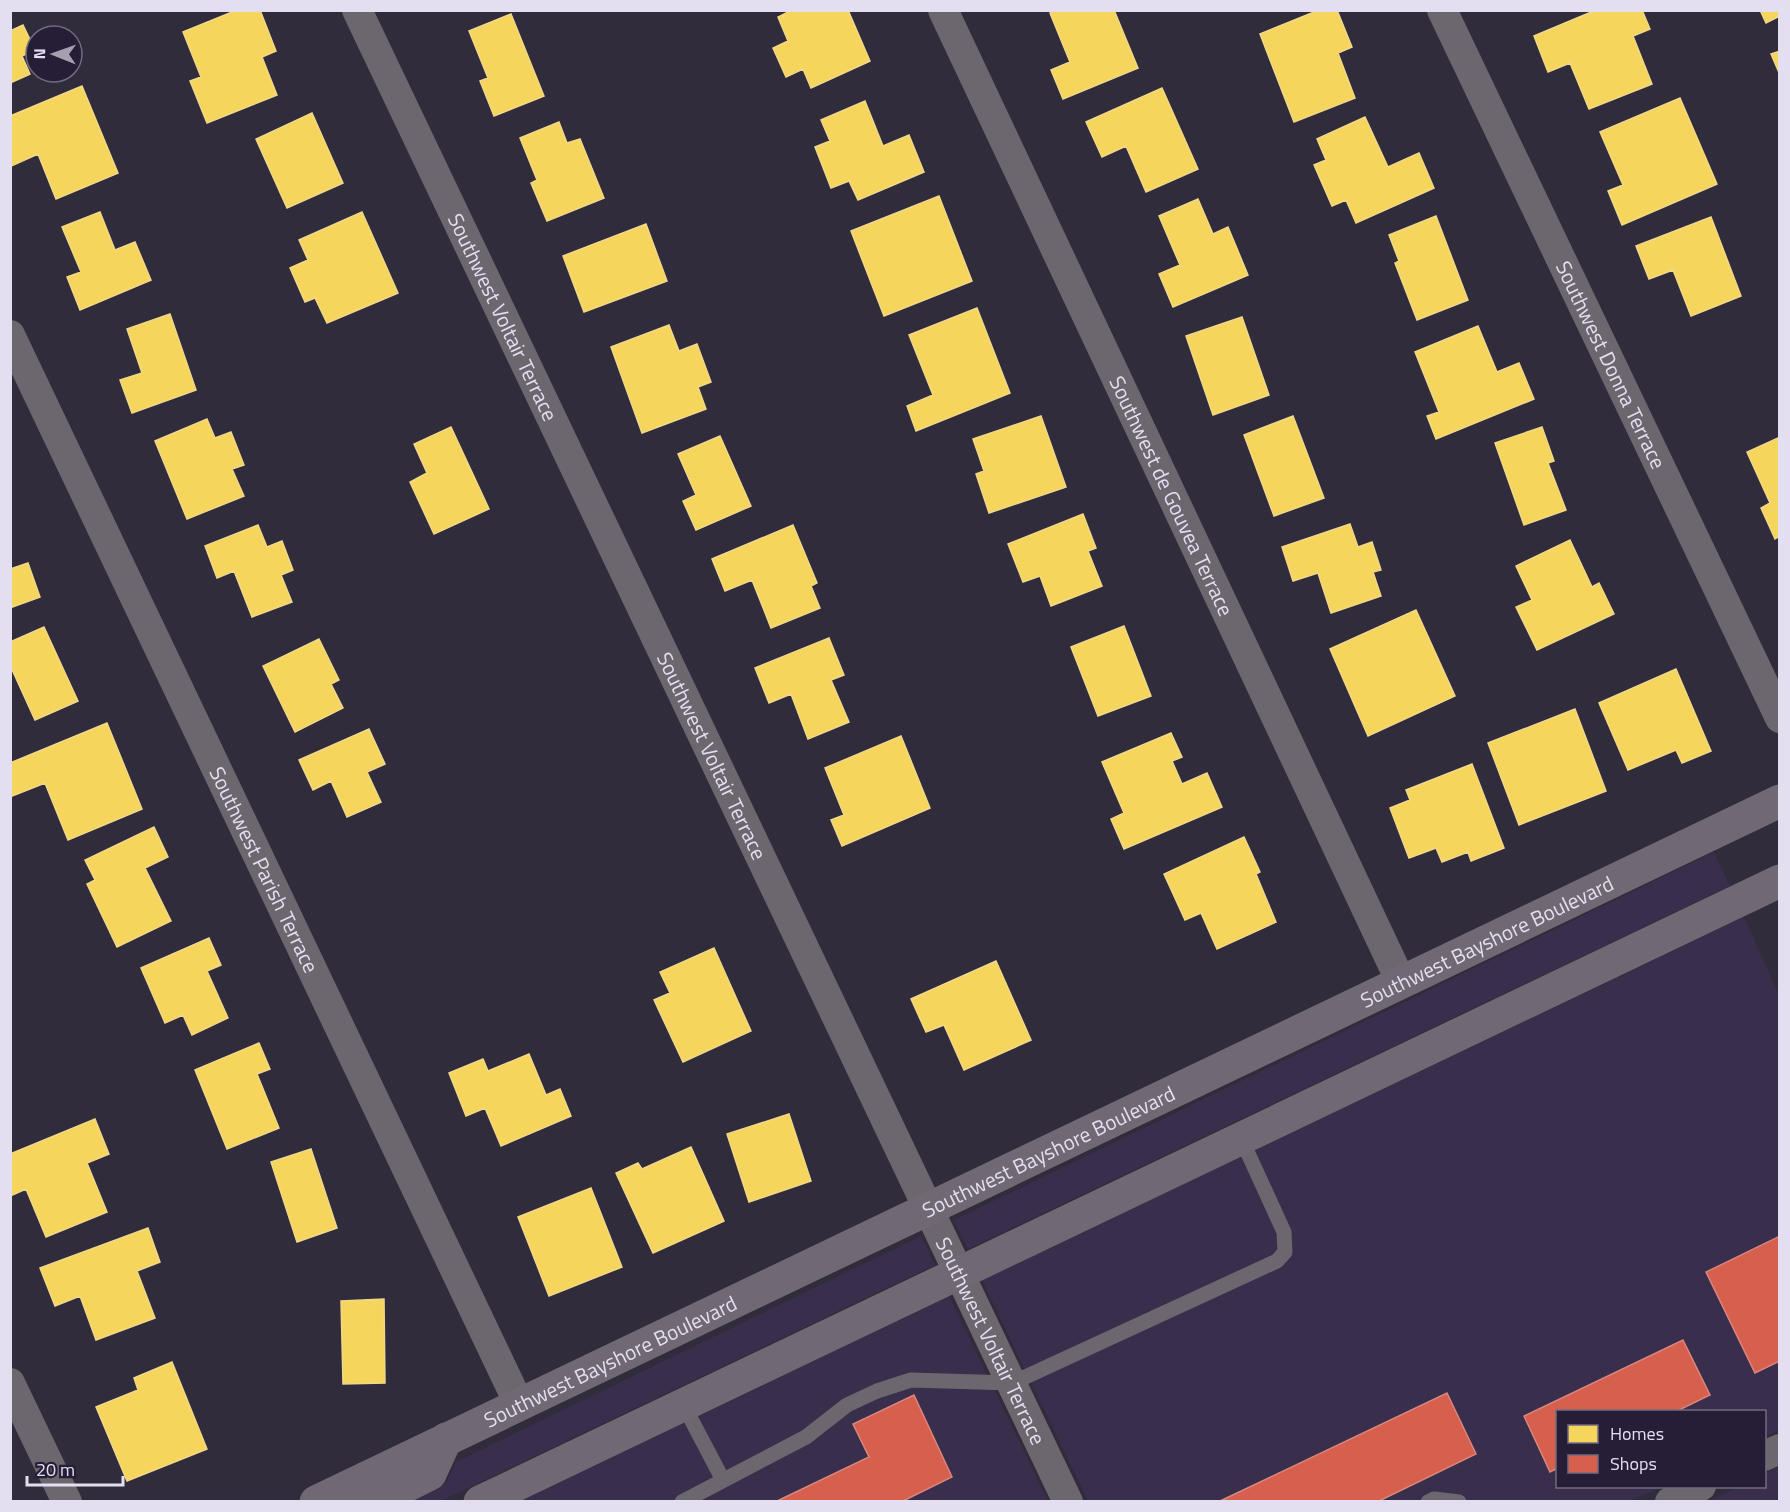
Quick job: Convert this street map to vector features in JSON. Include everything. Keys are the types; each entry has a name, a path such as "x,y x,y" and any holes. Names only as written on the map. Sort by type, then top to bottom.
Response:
{"main road":[{"name":"Southwest Bayshore Boulevard","path":"316,1502 1779,801"},
{"path":"480,1502 1779,881"},
{"path":"374,1502 430,1474 447,1439"}],"street":[{"name":"Southwest Voltair Terrace","path":"357,10 1068,1502"},
{"name":"Southwest de Gouvea Terrace","path":"943,10 1401,982"},
{"name":"Southwest Donna Terrace","path":"1442,10 1779,718"},
{"name":"Southwest Parish Terrace","path":"10,335 519,1404"},
{"path":"10,1383 67,1502"},
{"path":"1672,1501 1697,1488"}],"lane":[{"path":"682,1502 806,1437 847,1405 911,1380 1012,1383 1277,1261 1286,1252 1284,1232 1241,1138"},
{"path":"683,1404 723,1480"},
{"path":"1428,1502 1434,1499 1459,1502"}],"shaded area":[{"path":"1714,852 1730,886 968,1249 954,1220"},
{"path":"1744,917 1779,995 1779,1430 1766,1436 1766,1410 1556,1410 1556,1488 1659,1488 1630,1501 1088,1501 982,1280"},
{"path":"921,1236 935,1265 441,1501 412,1501 439,1489 447,1481 456,1462"},
{"path":"949,1296 1048,1501 519,1502"},
{"path":"1779,1467 1779,1501 1708,1501 1737,1488 1766,1488 1766,1474"}],"building: Homes":[{"path":"237,10 260,10 276,51 262,57 277,95 207,123 190,81 201,77 183,32"},
{"path":"792,10 848,10 870,61 811,88 803,69 786,77 773,48 788,41 778,17"},
{"path":"1055,10 1114,10 1138,68 1063,99 1051,70 1070,62 1050,13"},
{"path":"1319,10 1337,10 1352,47 1338,53 1355,98 1294,122 1260,34"},
{"path":"1596,10 1642,10 1650,29 1633,36 1652,84 1589,109 1570,63 1548,72 1534,36"},
{"path":"1760,10 1780,10 1780,16 1766,23"},
{"path":"511,14 544,96 494,116 480,81 488,78 469,31"},
{"path":"23,25 24,27 24,55 22,56 24,77 10,83 10,31"},
{"path":"1780,51 1780,75 1771,54"},
{"path":"82,86 118,173 56,199 38,154 11,166 10,116"},
{"path":"1162,88 1198,169 1146,192 1126,146 1102,157 1086,122"},
{"path":"1680,98 1717,184 1622,225 1608,191 1623,185 1600,132"},
{"path":"865,101 883,146 909,135 924,172 858,200 849,181 831,188 815,147 830,141 821,120"},
{"path":"312,113 343,183 287,208 256,139"},
{"path":"1365,117 1388,167 1419,153 1434,188 1356,223 1346,200 1332,206 1314,165 1326,160 1317,139"},
{"path":"559,122 567,143 580,139 604,198 547,221 531,183 537,180 520,138"},
{"path":"939,196 972,281 884,316 851,231"},
{"path":"1198,199 1213,234 1228,227 1248,275 1173,307 1159,274 1180,265 1159,216"},
{"path":"100,212 115,250 135,242 151,280 80,310 67,277 81,272 62,227"},
{"path":"362,212 398,293 327,323 315,298 305,302 290,268 308,260 299,240"},
{"path":"1436,216 1468,300 1417,320 1395,263 1399,261 1389,235"},
{"path":"1711,217 1741,296 1691,316 1673,270 1649,279 1636,246"},
{"path":"646,224 667,281 584,312 563,256"},
{"path":"977,308 1010,393 916,431 907,406 933,395 909,335"},
{"path":"170,314 196,390 132,413 120,380 142,373 127,329"},
{"path":"1242,317 1269,395 1213,415 1186,336"},
{"path":"669,325 679,351 697,344 711,382 698,387 706,409 642,433 611,347"},
{"path":"1478,326 1497,372 1519,363 1534,399 1436,439 1427,416 1439,412 1415,352"},
{"path":"1041,416 1066,487 989,513 976,474 984,471 973,439"},
{"path":"1293,416 1324,498 1274,516 1244,435"},
{"path":"207,419 215,438 231,432 244,465 232,469 244,496 187,519 155,441"},
{"path":"451,427 489,509 434,534 410,482 427,473 414,444"},
{"path":"1542,427 1554,461 1548,463 1566,510 1524,525 1495,443"},
{"path":"720,436 751,506 696,530 683,501 696,495 678,454"},
{"path":"1780,437 1780,536 1775,539 1761,508 1770,503 1747,452"},
{"path":"1083,514 1096,548 1088,551 1102,586 1051,606 1040,576 1023,582 1008,544"},
{"path":"1350,524 1358,547 1372,542 1381,570 1373,572 1381,596 1331,613 1318,573 1293,581 1282,547"},
{"path":"258,525 267,547 282,541 293,570 281,575 292,602 252,617 234,571 217,578 205,546"},
{"path":"793,525 817,583 811,586 820,608 771,628 752,580 725,591 712,559"},
{"path":"1570,540 1592,587 1599,583 1614,614 1537,650 1516,607 1532,600 1516,566"},
{"path":"28,563 40,597 10,608 10,569"},
{"path":"1416,610 1455,696 1368,736 1330,649"},
{"path":"1124,626 1151,696 1098,716 1071,647"},
{"path":"44,627 78,701 35,720 10,665 10,642"},
{"path":"829,638 844,675 831,680 849,722 808,739 791,694 769,703 755,668"},
{"path":"319,639 339,680 331,684 343,708 295,732 263,666"},
{"path":"1676,669 1711,751 1682,763 1676,750 1628,770 1599,703"},
{"path":"1575,709 1606,791 1519,825 1488,743"},
{"path":"107,723 142,809 68,840 45,783 10,797 10,763"},
{"path":"369,729 385,764 367,772 381,802 347,817 331,781 313,790 299,760"},
{"path":"1171,733 1182,757 1172,761 1182,784 1207,773 1222,807 1124,849 1111,819 1124,813 1102,762"},
{"path":"901,736 930,808 842,846 831,820 844,815 825,768"},
{"path":"1472,764 1504,848 1471,861 1468,852 1442,862 1436,848 1409,858 1390,808 1410,800 1406,790"},
{"path":"154,827 168,857 145,868 171,921 117,947 87,884 95,880 85,860"},
{"path":"1244,837 1260,872 1256,874 1276,922 1217,949 1201,913 1185,920 1164,874"},
{"path":"209,938 221,965 207,971 228,1018 192,1035 183,1015 165,1023 141,968"},
{"path":"714,948 751,1031 683,1062 654,1000 670,993 660,972"},
{"path":"996,961 1031,1040 964,1070 944,1025 926,1032 911,999"},
{"path":"259,1043 270,1069 257,1074 279,1128 227,1149 195,1070"},
{"path":"529,1054 546,1095 560,1089 571,1116 501,1146 485,1108 466,1116 449,1073 483,1059 488,1071"},
{"path":"789,1114 811,1181 749,1202 727,1134"},
{"path":"95,1119 109,1154 87,1163 107,1212 46,1237 26,1189 10,1196 10,1154"},
{"path":"691,1147 724,1221 653,1253 616,1173 638,1163 642,1169"},
{"path":"311,1149 337,1228 297,1242 271,1162"},
{"path":"591,1188 622,1267 549,1296 518,1217"},
{"path":"148,1228 160,1262 137,1271 155,1318 96,1340 80,1296 55,1306 40,1268"},
{"path":"384,1299 385,1383 343,1384 341,1301"},
{"path":"172,1362 207,1449 127,1481 96,1407 138,1390 134,1378"}],"building: Shops":[{"path":"1780,1236 1780,1361 1755,1373 1706,1272"},
{"path":"1683,1340 1710,1395 1679,1410 1556,1410 1556,1469 1550,1472 1524,1416"},
{"path":"1447,1393 1476,1454 1377,1502 1218,1502"},
{"path":"914,1395 952,1477 901,1502 775,1502 869,1457 853,1424"}]}
